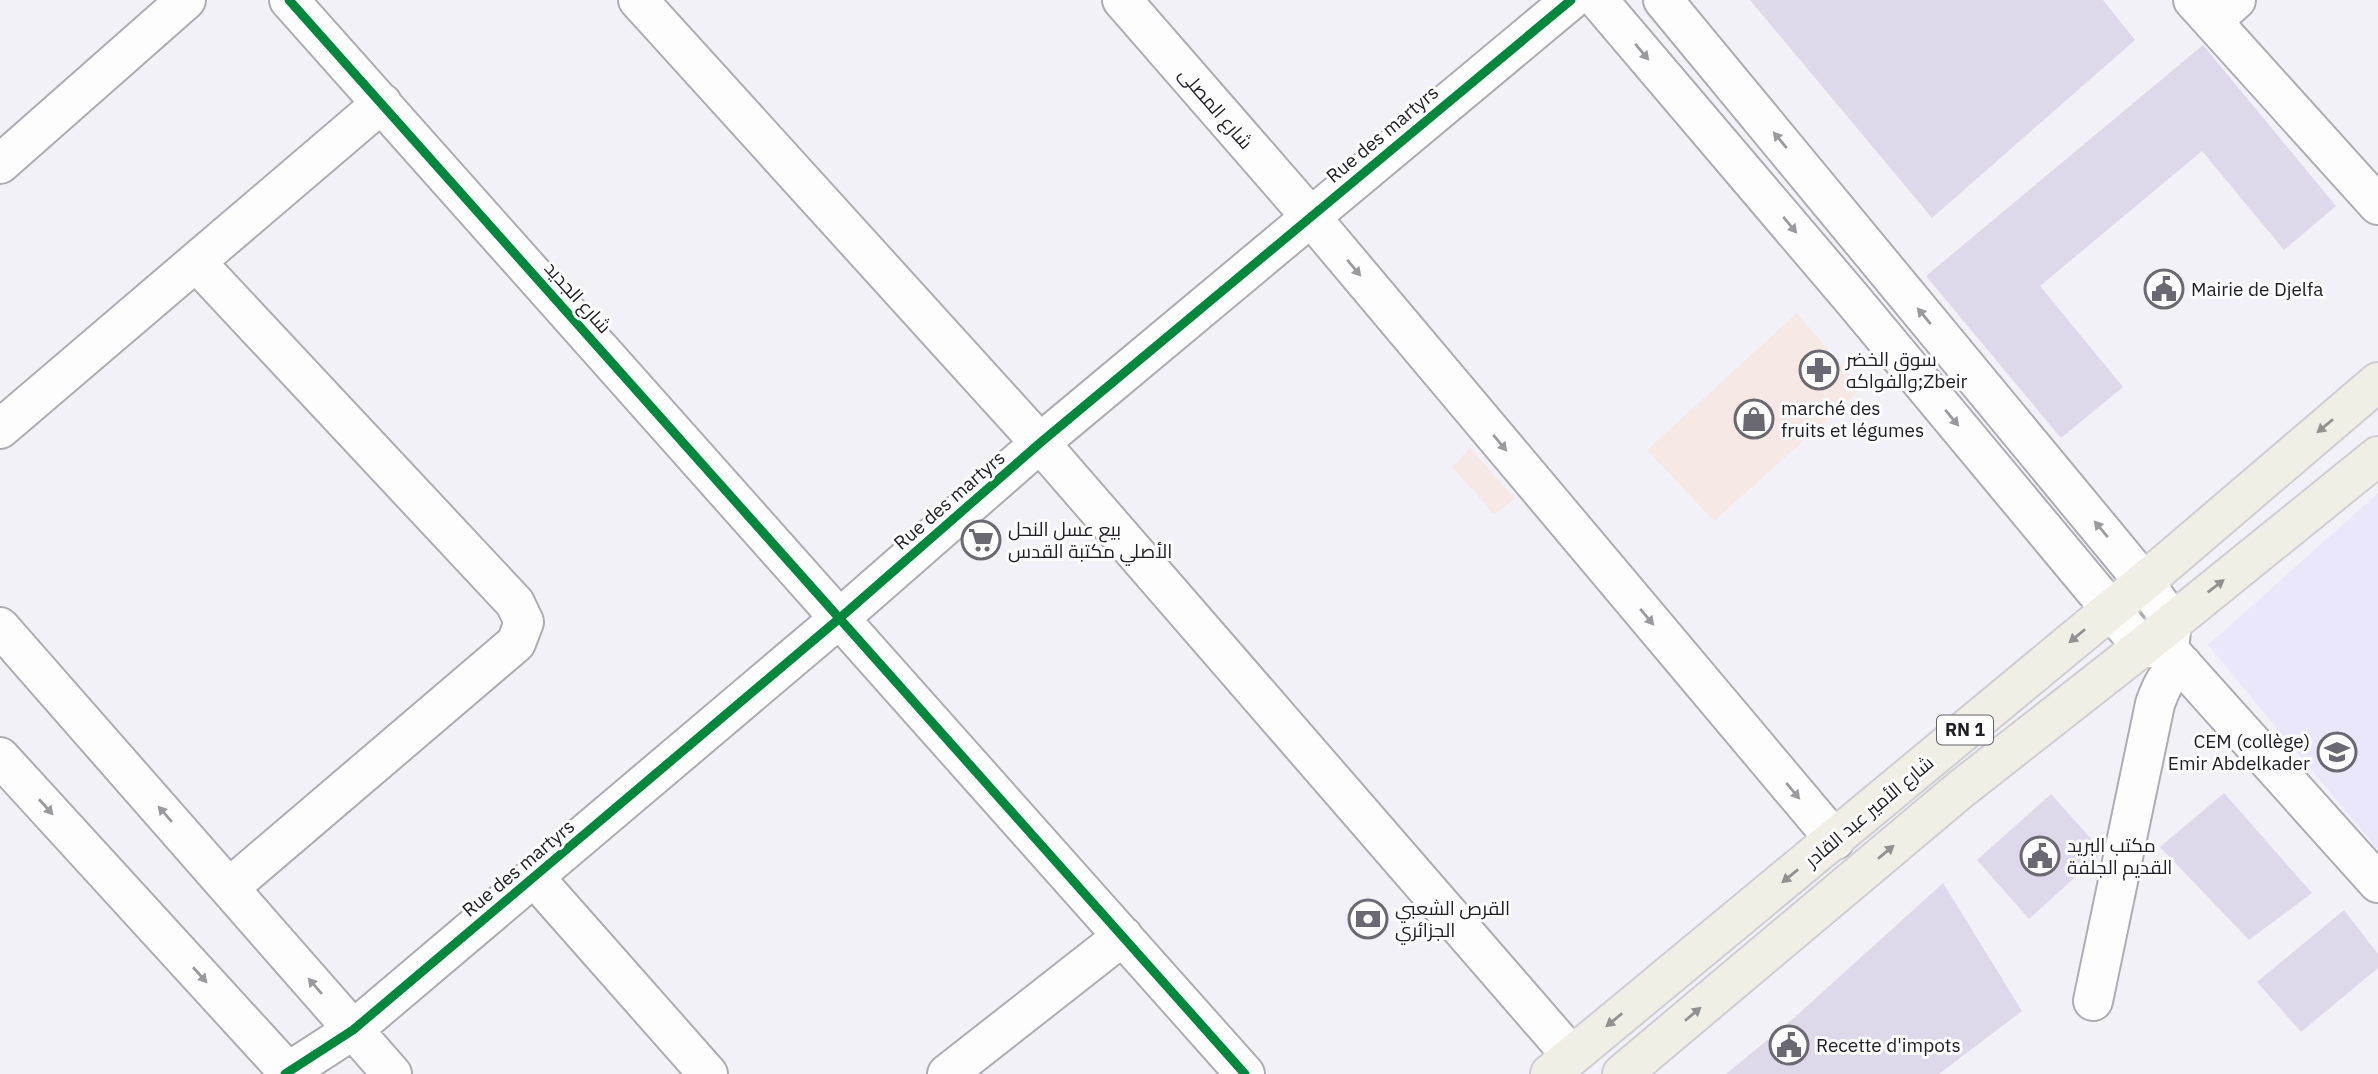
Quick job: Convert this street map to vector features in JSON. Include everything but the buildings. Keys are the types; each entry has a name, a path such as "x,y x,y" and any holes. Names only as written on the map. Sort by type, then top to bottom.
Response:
{"main road":[{"name":"شارع الأمير عبد القادر","path":"1560,1065 2144,582 2378,382"},
{"name":"RN 1","path":"1622,1074 1961,789 2166,645 2378,456"}],"street":[{"path":"0,164 186,0"},
{"name":"شارع الجديد","path":"289,0 1245,1074"},
{"path":"638,0 1040,443 1560,1065"},
{"name":"شارع المصلى","path":"1122,0 1310,216 1835,840"},
{"name":"Rue des martyrs","path":"288,1073 353,1030 841,617 1040,443 1572,0"},
{"path":"1598,0 2110,608 2166,645 2378,883"},
{"path":"1663,0 2144,582 2173,670 2155,704 2093,1002"},
{"path":"2214,7 2378,205"},
{"path":"0,429 382,103"},
{"path":"196,262 515,603 524,622 516,643 230,887"},
{"path":"1854,301 1888,272"},
{"path":"0,627 392,1074"},
{"path":"0,757 288,1073"},
{"path":"534,877 708,1074"},
{"path":"947,1074 1123,936"}],"shaded area":[{"name":"marché des fruits et légumes","path":"1797,313 1861,389 1714,521 1647,450"},
{"path":"1470,448 1515,499 1494,514 1452,467"},
{"name":"CEM (collège) Emir Abdelkader","path":"2378,493 2378,850 2208,645"}],"cycle path":[{"path":"289,0 1245,1074"},
{"path":"285,1074 353,1030 841,617 1040,443 1571,0"}],"place":[{"name":"Mairie de Djelfa","path":"2164,289"},
{"name":"سوق الخضر والفواكه;Zbeir","path":"1819,370"},
{"name":"marché des fruits et légumes","path":"1754,419"},
{"name":"بيع عسل النحل الأصلي مكتبة القدس","path":"981,540"},
{"name":"CEM (collège) Emir Abdelkader","path":"2337,752"},
{"name":"مكتب البريد القديم الجلفة","path":"2040,856"},
{"name":"القرص الشعبي الجزائري","path":"1368,919"},
{"name":"Recette d'impots","path":"1789,1045"}]}
